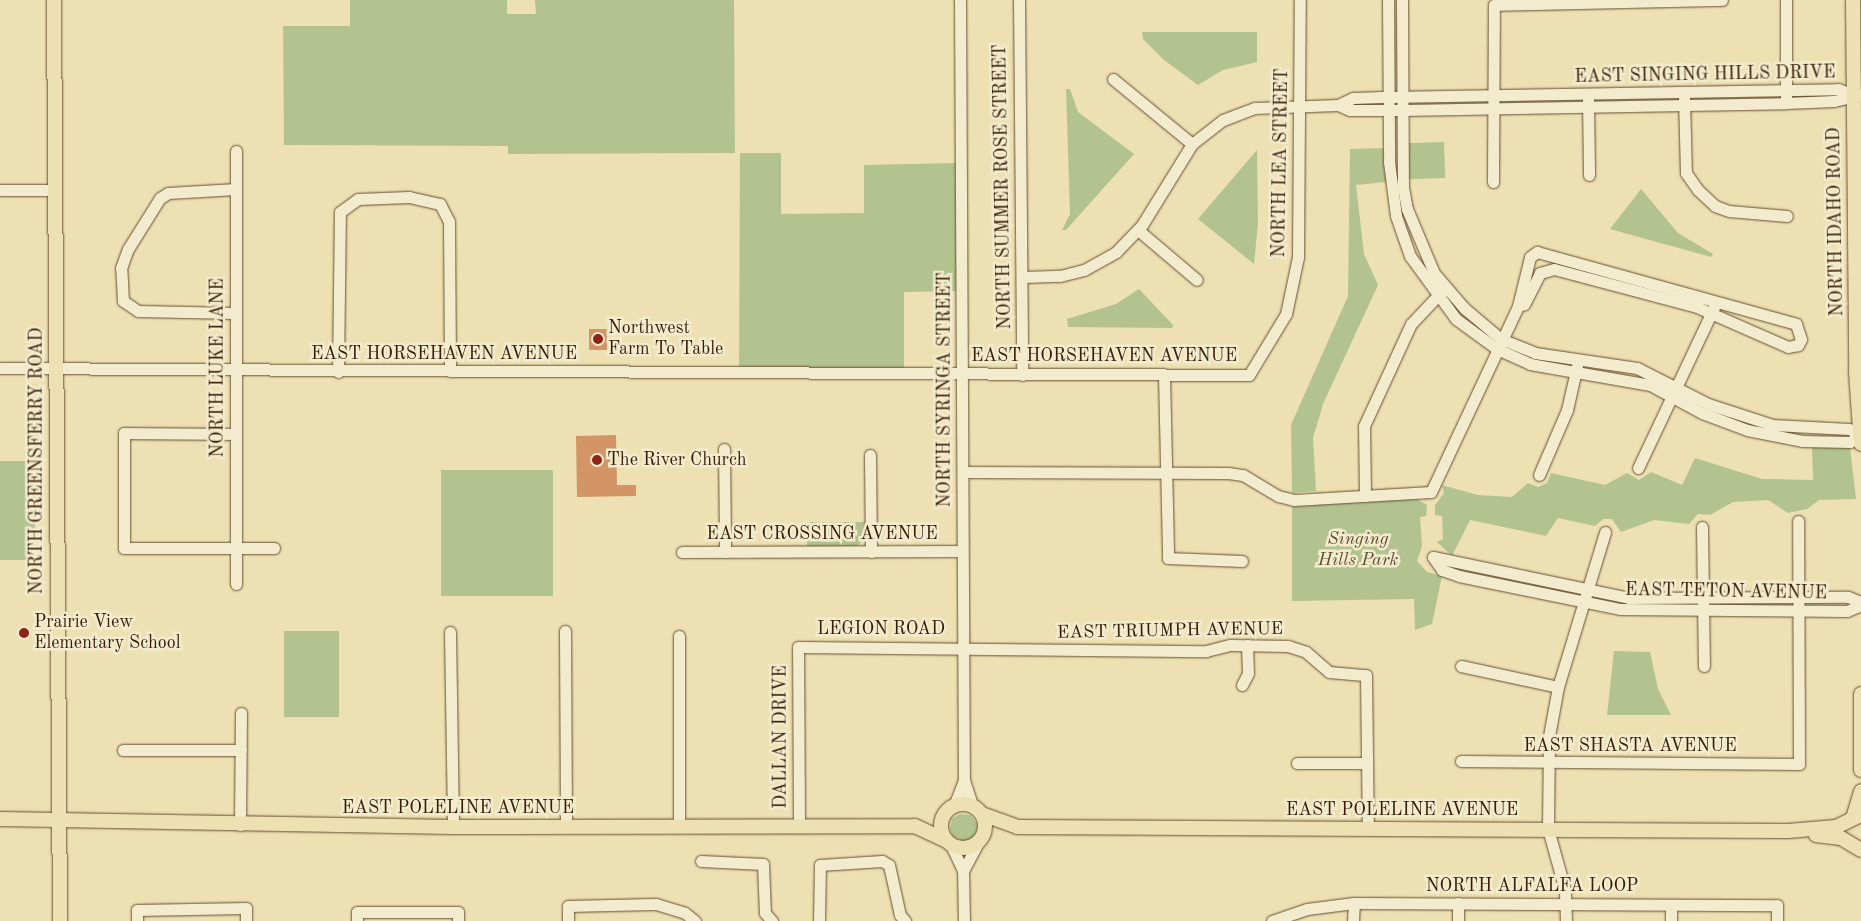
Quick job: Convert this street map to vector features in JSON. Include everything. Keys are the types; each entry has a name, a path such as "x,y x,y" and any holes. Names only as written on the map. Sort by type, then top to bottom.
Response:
{"main road":[{"name":"NORTH GREENSFERRY ROAD","path":"54,0 60,921"},
{"name":"NORTH IDAHO ROAD","path":"1854,0 1858,95 1861,444"},
{"path":"1861,694 1861,770"},
{"path":"1858,849 1854,818 1861,791"},
{"name":"EAST POLELINE AVENUE","path":"915,826 950,808"},
{"path":"950,808 978,810 985,830 979,841 963,848 948,842 941,826 950,808"},
{"name":"EAST POLELINE AVENUE","path":"978,810 1017,827"},
{"name":"EAST POLELINE AVENUE","path":"979,841 1017,827 1788,831 1836,827 1854,818"},
{"name":"EAST POLELINE AVENUE","path":"0,819 240,825 454,827 915,826 948,842"},
{"name":"EAST POLELINE AVENUE","path":"1788,831 1841,838 1858,849"}],"street":[{"name":"NORTH SYRINGA STREET","path":"960,0 964,780 978,810"},
{"name":"NORTH SUMMER ROSE STREET","path":"1019,0 1023,277 1022,375"},
{"name":"NORTH LEA STREET","path":"1248,375 1274,338 1295,278 1301,223 1300,0"},
{"path":"1388,0 1389,162 1396,216 1410,256 1436,297 1471,331 1499,344 1530,364 1576,374 1619,377 1674,390"},
{"path":"1402,0 1403,110 1407,209 1421,248 1445,289 1499,344 1577,362 1615,363 1674,390 1721,422 1775,438 1850,442 1861,434"},
{"path":"1493,182 1494,5 1722,0"},
{"path":"1786,0 1786,103"},
{"path":"1113,79 1192,144"},
{"name":"EAST SINGING HILLS DRIVE","path":"1338,105 1353,98 1389,96 1838,89 1858,95"},
{"path":"1684,91 1686,173 1698,190 1714,206 1729,211 1787,216"},
{"path":"1588,94 1588,175"},
{"name":"EAST SINGING HILLS DRIVE","path":"1023,277 1060,276 1084,270 1116,252 1138,230 1192,144 1239,112 1300,105 1338,105 1350,110 1403,110 1834,102 1858,95"},
{"name":"NORTH LUKE LANE","path":"236,151 236,584"},
{"path":"236,189 168,192 160,198 128,249 121,268 123,301 138,311 236,313"},
{"path":"0,190 55,190"},
{"path":"338,372 340,212 358,199 409,197 440,204 449,222 450,371"},
{"path":"1138,230 1197,280"},
{"path":"963,472 1243,475 1285,499 1431,492 1518,306 1532,254 1542,252 1555,260 1714,308 1788,347 1798,344 1801,339 1796,324 1714,308 1554,269 1544,270 1524,304 1518,306"},
{"path":"1365,496 1364,426 1411,324 1445,289"},
{"path":"1638,468 1714,308"},
{"path":"1539,475 1567,410 1577,362"},
{"name":"EAST HORSEHAVEN AVENUE","path":"0,368 235,372 450,371 1248,375"},
{"path":"1164,375 1168,558 1242,561"},
{"path":"236,434 124,433 124,548 274,548"},
{"path":"724,449 725,552"},
{"path":"870,455 871,552"},
{"path":"1798,521 1798,610"},
{"path":"1702,527 1704,666"},
{"path":"1566,921 1566,904 1548,829 1548,763 1558,687 1590,591 1605,532"},
{"name":"EAST CROSSING AVENUE","path":"682,552 962,551"},
{"name":"EAST TETON AVENUE","path":"1433,557 1629,598 1848,597 1861,603 1847,610 1646,611 1586,603 1459,576 1442,570 1433,557"},
{"name":"EAST SHASTA AVENUE","path":"1461,761 1799,764 1798,610"},
{"path":"565,631 566,827"},
{"path":"450,632 454,827"},
{"path":"679,636 679,827"},
{"path":"1242,685 1248,673 1247,645"},
{"name":"EAST TRIUMPH AVENUE","path":"963,647 1206,651 1247,645 1288,646 1306,652 1329,672 1366,675 1368,828"},
{"name":"LEGION ROAD","path":"798,647 963,647"},
{"name":"DALLAN DRIVE","path":"798,647 799,827"},
{"path":"1461,666 1558,687"},
{"path":"240,825 241,713"},
{"path":"124,750 241,750"},
{"path":"1297,763 1367,763"},
{"name":"NORTH SYRINGA STREET","path":"950,808 964,780"},
{"path":"963,871 979,841"},
{"path":"948,842 963,871 964,921"},
{"path":"701,861 760,862 765,868 765,913 772,921"},
{"path":"819,921 820,864 882,861 889,865 900,915 905,921"},
{"path":"1353,921 1354,902"},
{"name":"NORTH ALFALFA LOOP","path":"1272,921 1307,909 1354,902 1777,905 1777,921"},
{"path":"1458,903 1458,921"},
{"path":"568,921 568,906 656,904 695,921"},
{"path":"1671,905 1671,921"},
{"path":"137,921 137,910 246,908 246,921"},
{"path":"357,921 357,912 458,912 458,921"}],"green space":[{"path":"350,0 507,0 507,14 536,14 535,0 734,0 735,153 508,154 508,146 284,145 283,26 350,26"},
{"path":"1142,32 1257,32 1257,62 1223,70 1198,85 1164,60 1143,39"},
{"path":"1066,89 1070,89 1078,112 1134,154 1066,230 1062,230 1070,214"},
{"path":"1444,142 1445,178 1407,179 1406,143"},
{"path":"1386,148 1386,182 1356,185 1364,254 1378,285 1323,404 1313,438 1316,491 1292,493 1291,425 1348,296 1350,149"},
{"path":"1257,150 1258,223 1254,264 1198,219"},
{"path":"740,153 781,153 781,214 864,213 864,165 956,163 957,291 904,292 904,368 739,368"},
{"path":"1641,189 1678,233 1713,254 1711,257 1610,229"},
{"path":"1139,289 1173,325 1172,328 1068,327 1067,319 1116,304"},
{"path":"1812,445 1850,447 1856,499 1819,500 1807,509 1788,513 1768,500 1733,502 1710,515 1698,514 1689,524 1654,520 1621,532 1612,519 1603,519 1595,526 1558,518 1546,536 1470,520 1452,556 1437,542 1443,539 1442,516 1435,515 1435,505 1444,493 1442,485 1478,495 1512,497 1528,483 1538,487 1547,483 1551,473 1605,485 1627,473 1639,480 1651,472 1682,485 1695,458 1762,479 1813,480"},
{"path":"0,461 35,461 35,560 0,560"},
{"path":"441,470 553,470 553,596 441,596"},
{"name":"Singing Hills Park","path":"1415,498 1427,505 1426,516 1420,517 1422,546 1417,561 1427,572 1442,576 1432,624 1415,630 1414,599 1292,601 1292,506"},
{"path":"807,522 865,522 865,539 857,546 807,547"},
{"path":"284,631 339,631 339,717 284,717"},
{"path":"1614,651 1650,652 1658,689 1671,715 1607,715"},
{"path":"960,814 970,815 978,825 974,837 967,842 953,837 950,829 952,819"}],"building":[{"name":"Northwest Farm To Table","path":"589,329 607,329 607,350 589,350"},
{"name":"The River Church","path":"616,435 617,485 636,485 636,496 577,497 576,436"}],"place":[{"name":"Northwest Farm To Table","path":"598,339"},
{"name":"The River Church","path":"597,460"},
{"name":"Prairie View Elementary School","path":"24,633"}]}
